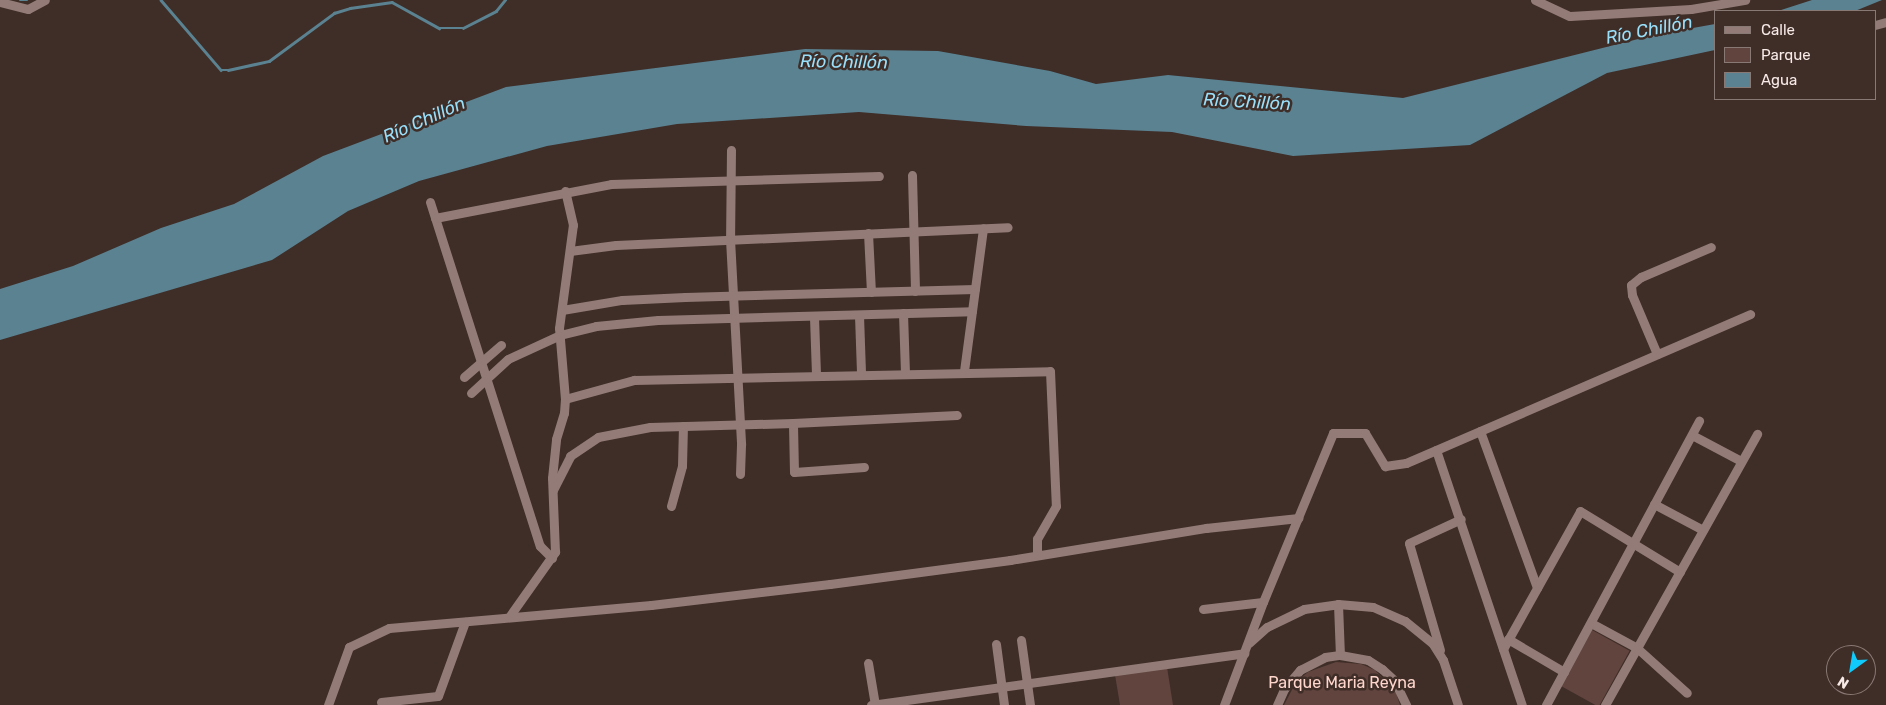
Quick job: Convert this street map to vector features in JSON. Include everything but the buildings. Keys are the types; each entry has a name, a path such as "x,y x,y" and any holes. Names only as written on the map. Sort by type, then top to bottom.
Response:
{"street":[{"path":"0,2 28,9 45,0"},
{"path":"1536,0 1570,16 1691,9 1745,0"},
{"path":"731,150 730,239 740,426 740,474"},
{"path":"912,174 915,291"},
{"path":"435,218 565,191 611,184 879,176"},
{"path":"509,617 552,558 555,550 553,491 556,439 564,413 565,399 560,336 573,226 565,191"},
{"path":"430,202 540,546 552,558"},
{"path":"570,251 616,245 1008,227"},
{"path":"964,371 983,228"},
{"path":"868,233 871,292"},
{"path":"1657,354 1632,295 1631,286 1641,277 1711,247"},
{"path":"562,310 622,300 733,295 975,289"},
{"path":"471,393 508,359 560,336 596,326 658,320 734,320 972,311"},
{"path":"903,314 906,372"},
{"path":"1224,705 1263,602 1333,433 1365,433 1386,466 1406,463 1750,314"},
{"path":"859,315 861,373"},
{"path":"814,317 816,375"},
{"path":"464,376 501,344"},
{"path":"565,399 600,387 634,380 906,372 1050,371 1056,506 1037,539 1037,555"},
{"path":"553,491 570,456 598,437 650,427 740,426 957,415"},
{"path":"1546,705 1699,421"},
{"path":"793,423 794,472 864,467"},
{"path":"671,506 682,466 683,426"},
{"path":"1480,431 1537,588"},
{"path":"1605,705 1740,461 1757,434"},
{"path":"1692,435 1740,461"},
{"path":"1436,450 1461,519 1522,705"},
{"path":"1654,504 1703,530"},
{"path":"1503,648 1580,510 1680,572"},
{"path":"328,705 349,647 389,628 651,605 1037,555 1206,528 1298,518"},
{"path":"1458,705 1408,544 1461,519"},
{"path":"1203,609 1263,602"},
{"path":"868,663 873,705 1246,649 1286,617 1320,605 1338,604 1373,607 1405,621 1433,644 1443,660"},
{"path":"1338,604 1340,655"},
{"path":"381,702 438,696 464,622"},
{"path":"1591,623 1637,648 1687,693"},
{"path":"1508,639 1564,672"},
{"path":"1021,640 1030,705"},
{"path":"996,644 1004,705"},
{"path":"1277,705 1284,689 1300,670 1325,658 1340,655 1368,660 1382,669 1394,680 1406,705"}],"green space":[{"path":"1592,630 1630,651 1600,705 1595,705 1561,686"},
{"name":"Parque Maria Reyna","path":"1336,662 1361,664 1375,670 1396,693 1400,705 1284,705 1296,682 1308,672"},
{"path":"1167,667 1173,705 1120,705 1115,675"}],"water":[{"path":"1812,0 1882,0 1857,10 1781,10"},
{"name":"Río Chillón","path":"1714,24 1714,50 1607,73 1470,145 1293,156 1172,132 1026,126 859,112 677,124 547,146 419,181 348,211 272,260 0,340 0,289 73,266 161,228 234,204 323,156 506,87 805,49 938,51 1050,71 1096,84 1168,75 1403,98 1654,35"}],"waterway":[{"path":"20,0 27,0"},
{"path":"161,0 221,70 269,61 334,13 350,8 392,2 439,28 463,28 496,11 505,0"}]}
